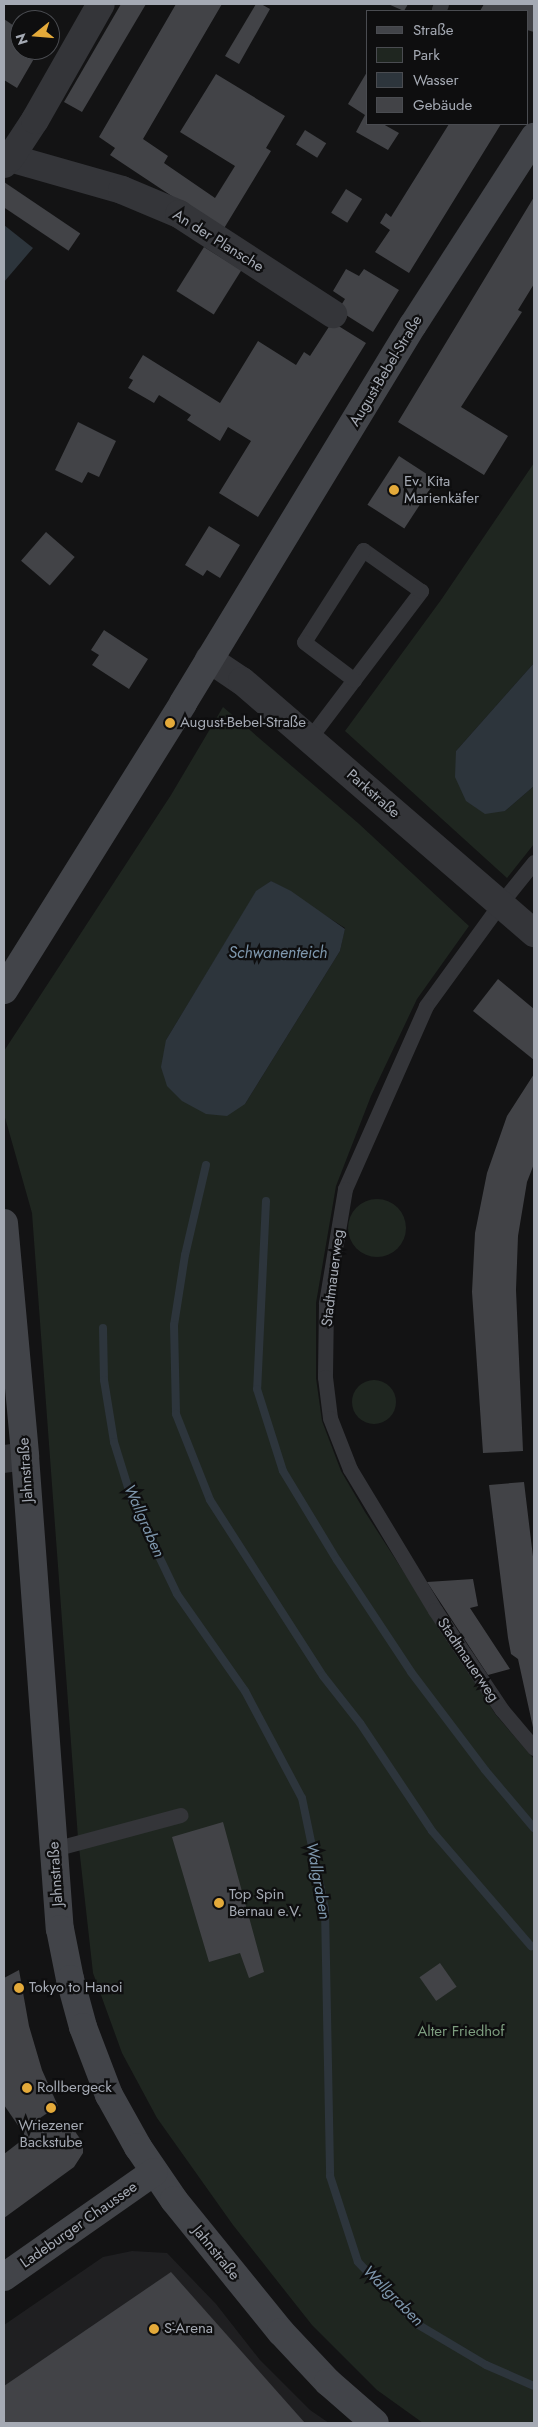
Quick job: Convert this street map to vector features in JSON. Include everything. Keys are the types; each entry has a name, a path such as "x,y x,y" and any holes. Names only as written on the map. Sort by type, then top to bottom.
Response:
{"main road":[{"name":"August-Bebel-Straße","path":"4,990 414,324 534,137"},
{"name":"Jahnstraße","path":"4,1223 14,1458 54,1849 60,1928 70,1979 83,2027 110,2095 154,2172 174,2200 281,2332 328,2382 374,2423"},
{"name":"Ladeburger Chaussee","path":"4,2277 154,2172"}],"street":[{"name":"An der Plansche","path":"101,4 35,120 7,161 122,190 179,214 333,314"},
{"name":"Parkstraße","path":"209,659 242,681 534,933"}],"lane":[{"path":"309,739 354,680 421,591 363,550 304,642 354,680"},
{"name":"Stadtmauerweg","path":"534,862 500,904 426,1006 345,1189 326,1303 325,1377 330,1418 350,1469 435,1610 502,1710 534,1748"},
{"path":"54,1849 181,1815"}],"shaded area":[{"name":"Ṡ-Arena","path":"132,2251 167,2253 216,2304 260,2360 310,2410 329,2423 4,2423 4,2325 103,2257"}],"green space":[{"path":"534,463 534,663 456,751 505,811 534,786 534,844 507,878 345,731 441,600"},
{"name":"Alter Friedhof","path":"223,707 358,823 469,926 417,999 371,1096 336,1186 316,1303 316,1378 322,1421 341,1471 365,1512 496,1715 534,1759 534,2423 423,2423 377,2390 312,2325 233,2225 157,2118 122,2053 93,1973 78,1838 32,1213 4,1114 4,1051 171,795","holes":["271,881 345,928 340,951 245,1104 166,1040 256,892"]},
{"path":"371,1199 383,1199 398,1207 406,1222 406,1234 398,1249 383,1257 371,1257 356,1249 348,1234 348,1222 356,1207"},
{"path":"374,1380 386,1384 392,1390 396,1402 392,1414 386,1420 374,1424 362,1420 356,1414 352,1402 356,1390 362,1384"}],"water":[{"path":"4,225 33,248 4,282"},
{"path":"534,663 534,786 505,811 485,814 466,801 455,777 456,751"},
{"name":"Schwanenteich","path":"271,881 291,891 345,929 340,951 245,1104 227,1116 206,1114 182,1101 167,1086 161,1067 166,1040 256,891"}],"building":[{"path":"121,4 146,4 82,112 64,102"},
{"path":"176,4 222,4 143,139 168,156 164,163 215,198 235,166 180,132 216,74 285,116 266,148 271,151 223,230 110,155 115,148 99,137"},
{"path":"256,4 261,4 270,9 239,64 225,56"},
{"path":"388,4 408,4 405,10"},
{"path":"484,4 534,4 534,32 528,30 528,10 481,10"},
{"path":"4,19 10,23 10,60 33,60 17,88 4,80"},
{"path":"366,74 366,125 385,125 399,133 388,150 356,132 365,115 348,104"},
{"path":"448,125 500,125 409,273 375,252 390,230 380,223 386,213 391,217"},
{"path":"305,130 326,143 317,158 296,144"},
{"path":"4,182 80,233 69,251 4,207"},
{"path":"346,189 362,199 347,223 331,213"},
{"path":"534,197 534,284 518,310 522,312 461,407 508,436 484,475 398,422"},
{"path":"204,247 241,270 214,314 176,291"},
{"path":"346,269 359,276 364,269 399,290 373,332 338,310 345,299 333,291"},
{"path":"332,322 366,343 258,517 219,493 251,441 228,427 220,441 187,420 191,415 159,395 154,403 128,388 133,380 129,378 143,355 220,403 258,341 296,365 304,352 310,356"},
{"path":"78,422 116,441 99,477 88,472 82,483 55,470"},
{"path":"399,456 436,480 404,529 367,505"},
{"path":"209,526 240,545 220,578 207,570 203,576 185,565"},
{"path":"46,532 75,557 50,586 21,561"},
{"path":"104,630 148,659 129,689 92,665 99,655 91,650"},
{"path":"498,979 534,1009 534,1060 473,1011"},
{"path":"534,1074 534,1164 527,1182 518,1236 516,1290 523,1451 483,1453 472,1292 475,1233 487,1173 507,1116"},
{"path":"524,1482 534,1565 534,1732 518,1659 511,1654 508,1638 489,1485"},
{"path":"473,1579 478,1606 470,1608 510,1669 488,1675 427,1582"},
{"name":"Top Spin Bernau e.V.","path":"223,1822 264,1972 249,1978 240,1953 209,1962 172,1837"},
{"path":"440,1963 457,1987 436,2001 420,1977"},
{"name":"Rollbergeck","path":"19,1970 29,2026 42,2070 58,2106 40,2118 48,2129 59,2125 74,2130 83,2143 83,2153 74,2167 4,2218 4,2154 26,2137 4,2105 4,1978"},
{"name":"Ṡ-Arena","path":"171,2272 305,2423 4,2423 4,2386"}],"waterway":[{"name":"Wallgraben","path":"206,1165 185,1255 174,1325 176,1414 210,1500 323,1676 360,1723 432,1831 531,1946"},
{"name":"Wallgraben","path":"266,1201 257,1389 283,1471 337,1560 411,1672 485,1770 534,1828"},
{"name":"Wallgraben","path":"103,1328 104,1380 114,1442 132,1500 177,1594 245,1691 302,1798 325,1909 330,2176 358,2262 417,2324 486,2365 534,2386"}],"place":[{"name":"Ev. Kita Marienkäfer","path":"394,490"},
{"name":"August-Bebel-Straße","path":"170,723"},
{"name":"Top Spin Bernau e.V.","path":"219,1903"},
{"name":"Tokyo to Hanoi","path":"19,1988"},
{"name":"Rollbergeck","path":"27,2088"},
{"name":"Wriezener Backstube","path":"51,2108"},
{"name":"Ṡ-Arena","path":"154,2329"}]}
